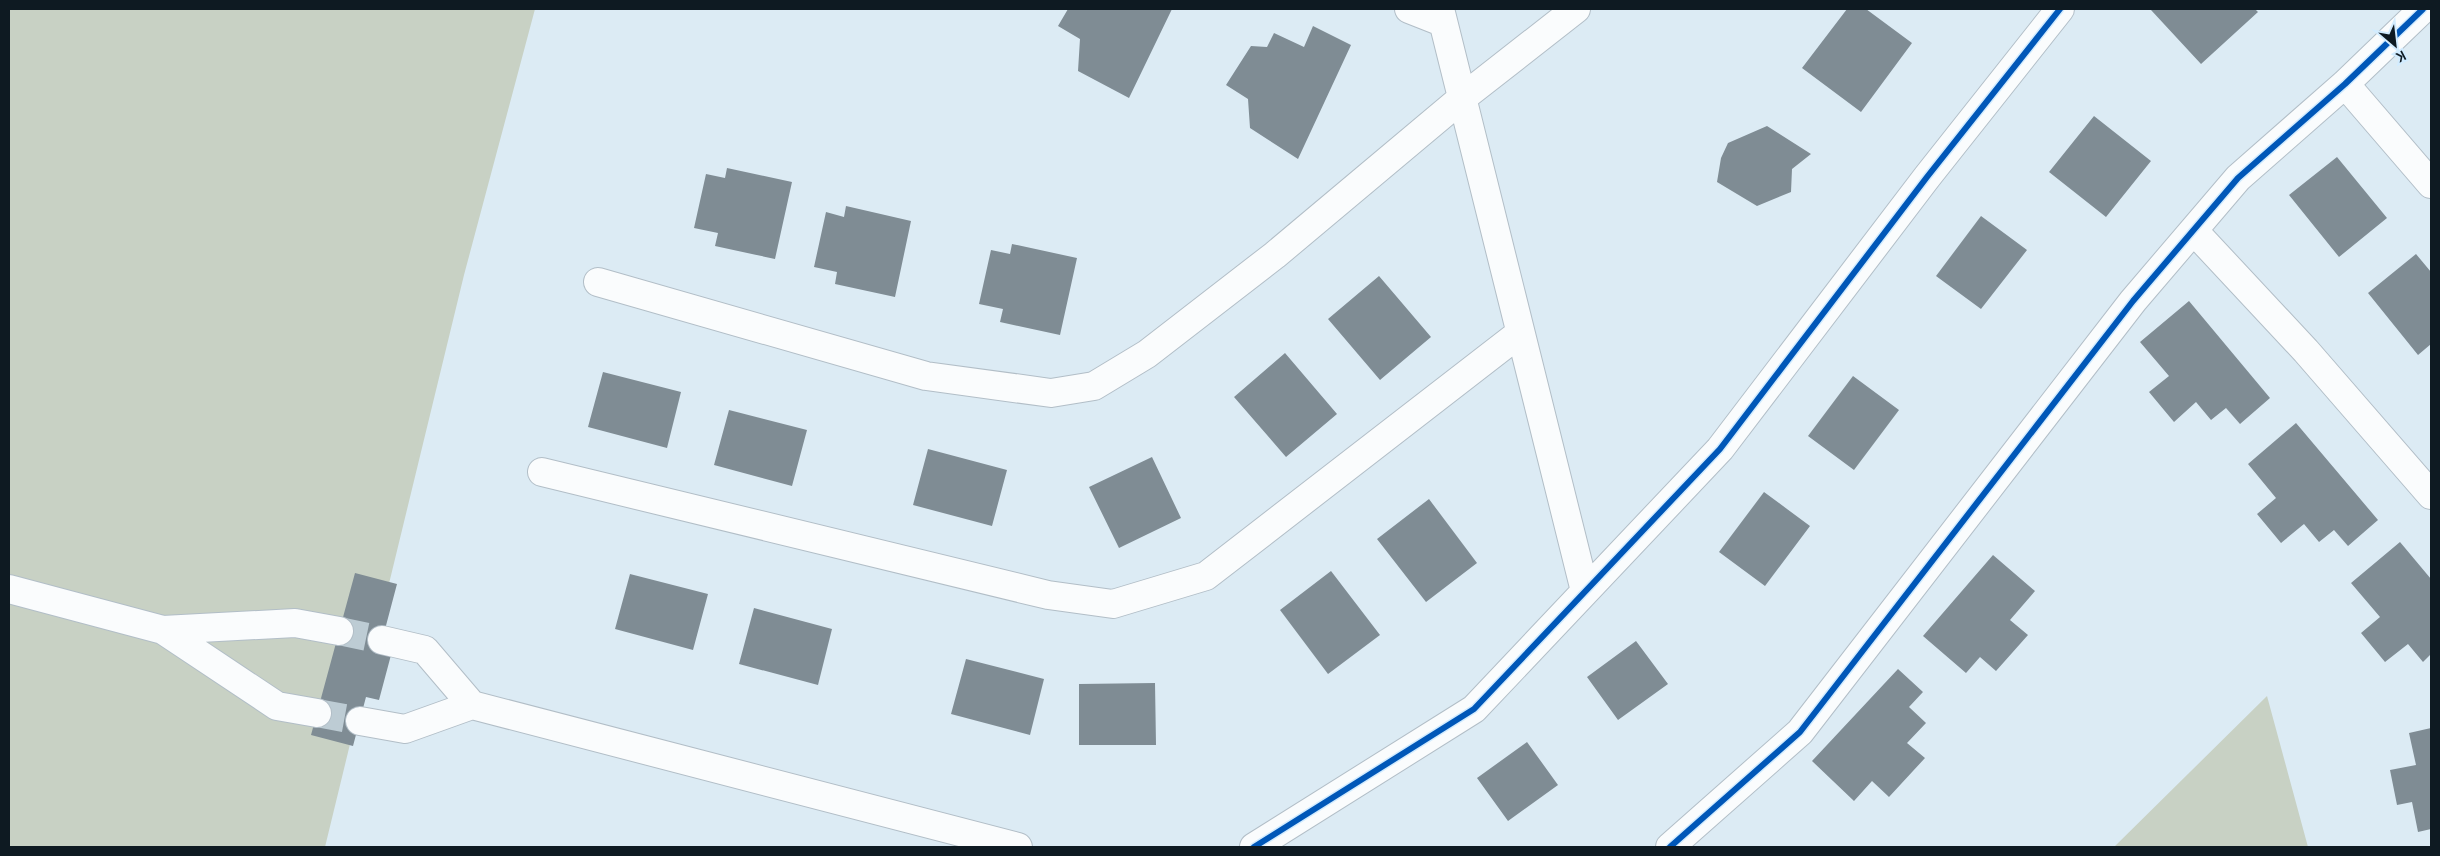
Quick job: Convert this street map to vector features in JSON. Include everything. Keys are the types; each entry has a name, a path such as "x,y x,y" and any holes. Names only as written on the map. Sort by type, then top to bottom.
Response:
{"street":[{"path":"1408,9 1441,16 1585,591"},
{"path":"598,282 926,376 1051,393 1094,386 1148,354 1275,255 1461,99 1576,9"},
{"path":"1254,847 1474,709 1720,449 1927,177 2060,9"},
{"path":"1670,847 1800,732 2127,309 2238,178 2345,84 2424,9"},
{"path":"2345,84 2431,184"},
{"path":"2194,230 2306,351 2431,494"},
{"path":"542,472 1048,595 1113,604 1206,576 1520,333"},
{"path":"9,589 163,630 296,622 339,631"},
{"path":"163,630 277,706 317,713"},
{"path":"382,640 425,650 472,705"},
{"path":"360,721 405,729 472,705 1018,847"}],"shaded area":[{"path":"9,9 535,9 464,275 325,847 9,847"},
{"path":"2267,696 2308,847 2114,847"}],"building":[{"path":"1068,9 1172,9 1129,98 1078,71 1080,39 1058,26"},
{"path":"1847,9 1866,9 1912,43 1861,112 1802,68"},
{"path":"2255,9 2258,12 2201,64 2151,10"},
{"path":"1313,26 1351,45 1298,159 1250,128 1248,99 1226,85 1251,46 1267,47 1274,33 1304,47"},
{"path":"2094,116 2151,161 2106,217 2049,172"},
{"path":"1767,126 1811,154 1792,169 1791,192 1757,206 1717,182 1721,158 1728,143"},
{"path":"2337,157 2387,218 2339,257 2289,195"},
{"path":"727,168 792,182 775,259 715,246 718,233 694,228 706,174 725,178"},
{"path":"846,206 911,221 895,297 835,284 837,272 814,267 826,212 844,217"},
{"path":"1981,216 2027,250 1981,309 1936,276"},
{"path":"1012,244 1077,258 1060,335 1000,322 1003,309 979,304 991,250 1010,254"},
{"path":"2416,254 2431,272 2431,344 2418,355 2368,293"},
{"path":"1379,276 1431,337 1380,380 1328,319"},
{"path":"2189,301 2270,398 2240,424 2226,408 2211,420 2196,402 2174,422 2149,392 2169,376 2140,342"},
{"path":"1285,353 1337,414 1286,457 1234,397"},
{"path":"603,372 681,392 667,448 588,427"},
{"path":"1853,376 1899,410 1854,470 1808,436"},
{"path":"729,410 807,430 792,486 714,465"},
{"path":"2296,423 2378,520 2348,546 2334,530 2319,542 2304,524 2281,543 2257,514 2276,498 2248,464"},
{"path":"928,449 1007,470 992,526 913,505"},
{"path":"1152,457 1181,518 1119,548 1089,487"},
{"path":"1764,492 1810,526 1765,586 1719,552"},
{"path":"1429,499 1477,563 1426,602 1377,539"},
{"path":"2400,542 2431,579 2431,654 2423,662 2408,644 2385,662 2361,633 2380,617 2351,583"},
{"path":"1993,555 2035,591 2010,620 2028,635 1996,671 1980,657 1966,673 1923,636"},
{"path":"1331,571 1380,635 1328,674 1280,610"},
{"path":"355,573 397,584 379,652 391,655 379,700 366,697 353,746 311,735"},
{"path":"630,574 708,594 693,650 615,629"},
{"path":"754,608 832,629 818,685 739,664"},
{"path":"1636,641 1668,684 1618,720 1587,677"},
{"path":"966,659 1044,679 1030,735 951,714"},
{"path":"1898,669 1923,692 1909,707 1926,723 1907,743 1925,758 1889,797 1872,781 1854,801 1812,761"},
{"path":"1155,683 1156,745 1079,745 1079,684"},
{"path":"2431,728 2431,829 2418,832 2412,802 2397,805 2390,770 2416,765 2409,733"},
{"path":"1527,742 1558,785 1508,821 1477,778"}],"tunnel":[{"path":"339,631 382,640"},
{"path":"317,713 360,721"}],"cycle path":[{"path":"1254,847 1474,709 1720,449 1927,177 2060,9"},
{"path":"1670,847 1800,732 2133,301 2238,178 2345,84 2423,9"}]}
